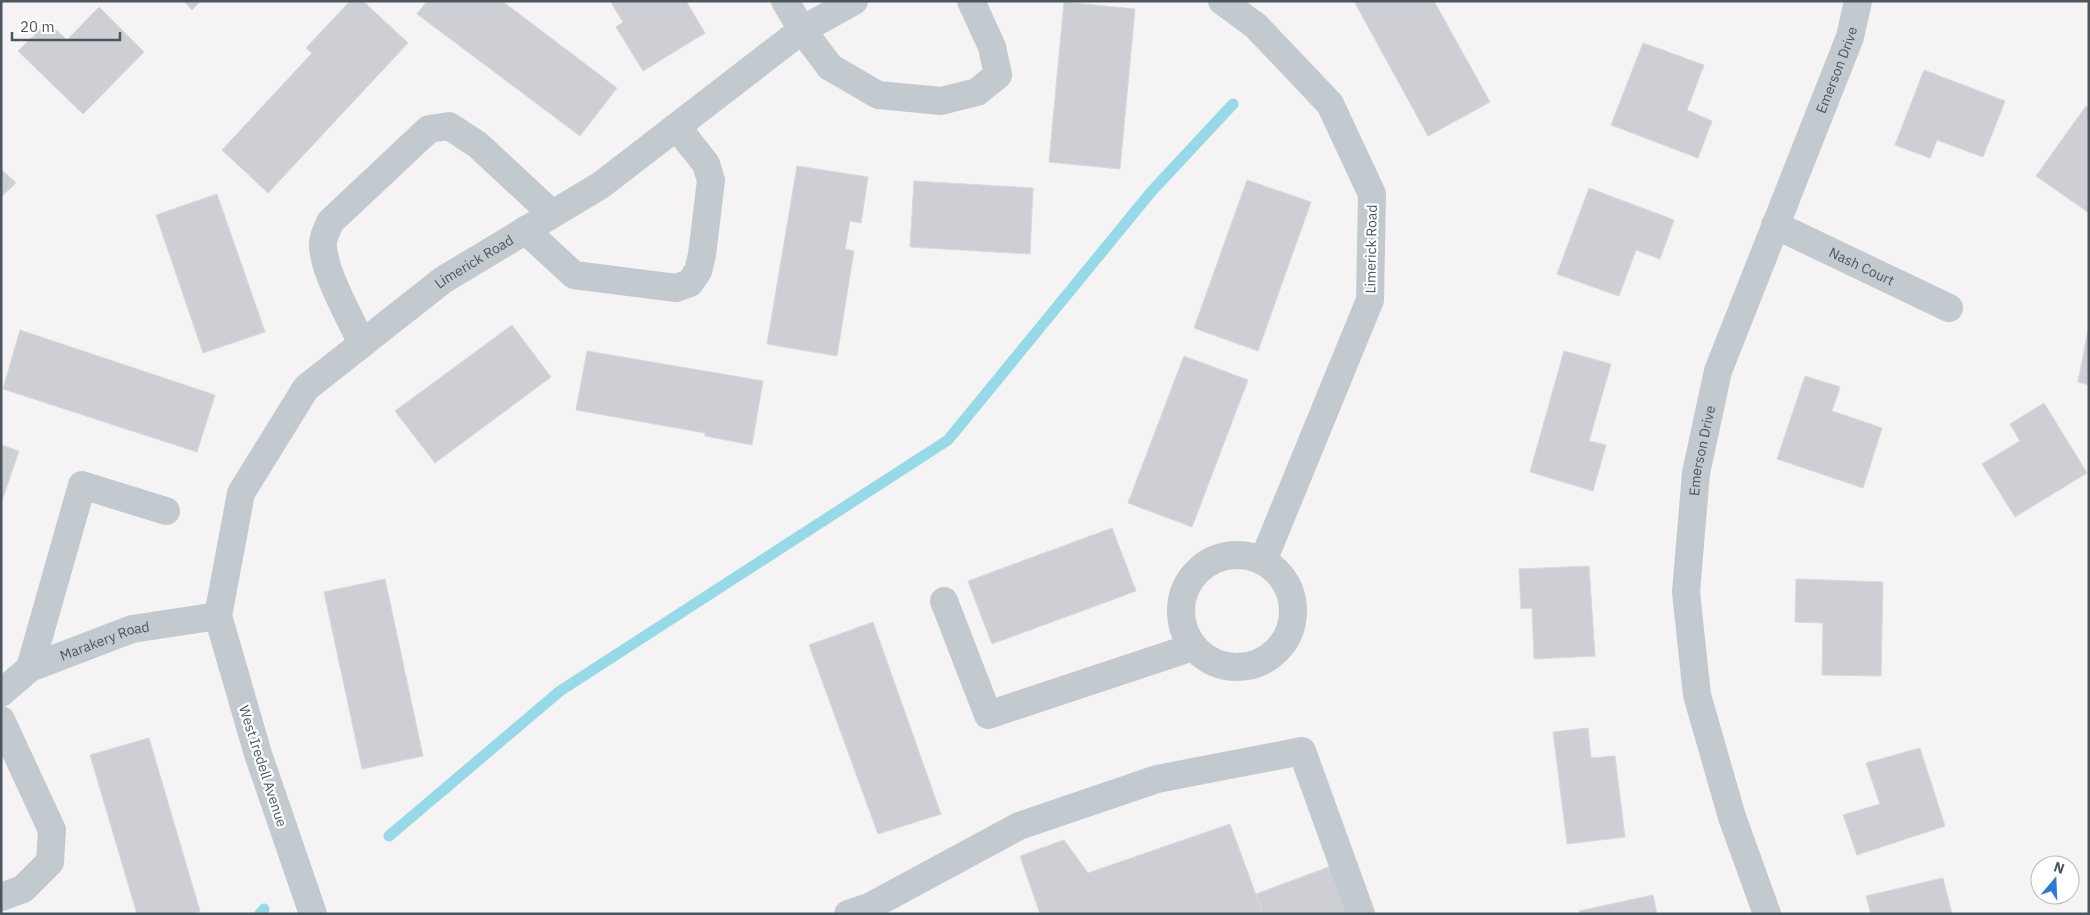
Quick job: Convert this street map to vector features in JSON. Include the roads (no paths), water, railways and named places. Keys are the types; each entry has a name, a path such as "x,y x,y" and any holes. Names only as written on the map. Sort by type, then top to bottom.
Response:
{"street":[{"path":"786,1 802,30 830,67 878,95 941,101 977,92 998,75 992,46 971,1"},
{"name":"Limerick Road","path":"218,616 242,493 306,388 442,280 601,185 802,30 854,1"},
{"name":"Limerick Road","path":"1222,1 1256,26 1330,104 1372,194 1370,300 1263,561"},
{"name":"Emerson Drive","path":"1767,914 1732,817 1697,696 1686,592 1696,473 1718,371 1850,37 1858,1"},
{"path":"362,344 330,273 322,247 324,236 330,222 429,129 449,126 478,145 552,214"},
{"path":"525,230 574,275 676,288 690,283 698,271 702,254 711,180 706,164 677,126"},
{"name":"Nash Court","path":"1775,225 1949,308"},
{"path":"30,668 82,485 166,511"},
{"path":"1242,555 1263,561 1280,575 1291,595 1293,616 1287,638 1273,655 1253,665 1231,667 1210,661 1193,647 1182,628 1180,605 1186,585 1200,568 1220,557 1242,555"},
{"path":"944,601 988,715 1193,647"},
{"name":"Marakery Road","path":"1,693 30,668 132,629 218,616"},
{"name":"West Iredell Avenue","path":"218,616 258,754 313,914"},
{"path":"1,720 52,830 50,862 23,889 1,897"},
{"path":"848,914 869,907 1019,826 1156,779 1302,751 1361,914"}],"waterway":[{"path":"389,836 560,691 948,440 1151,192 1233,104"},
{"path":"260,914 264,909"}]}
